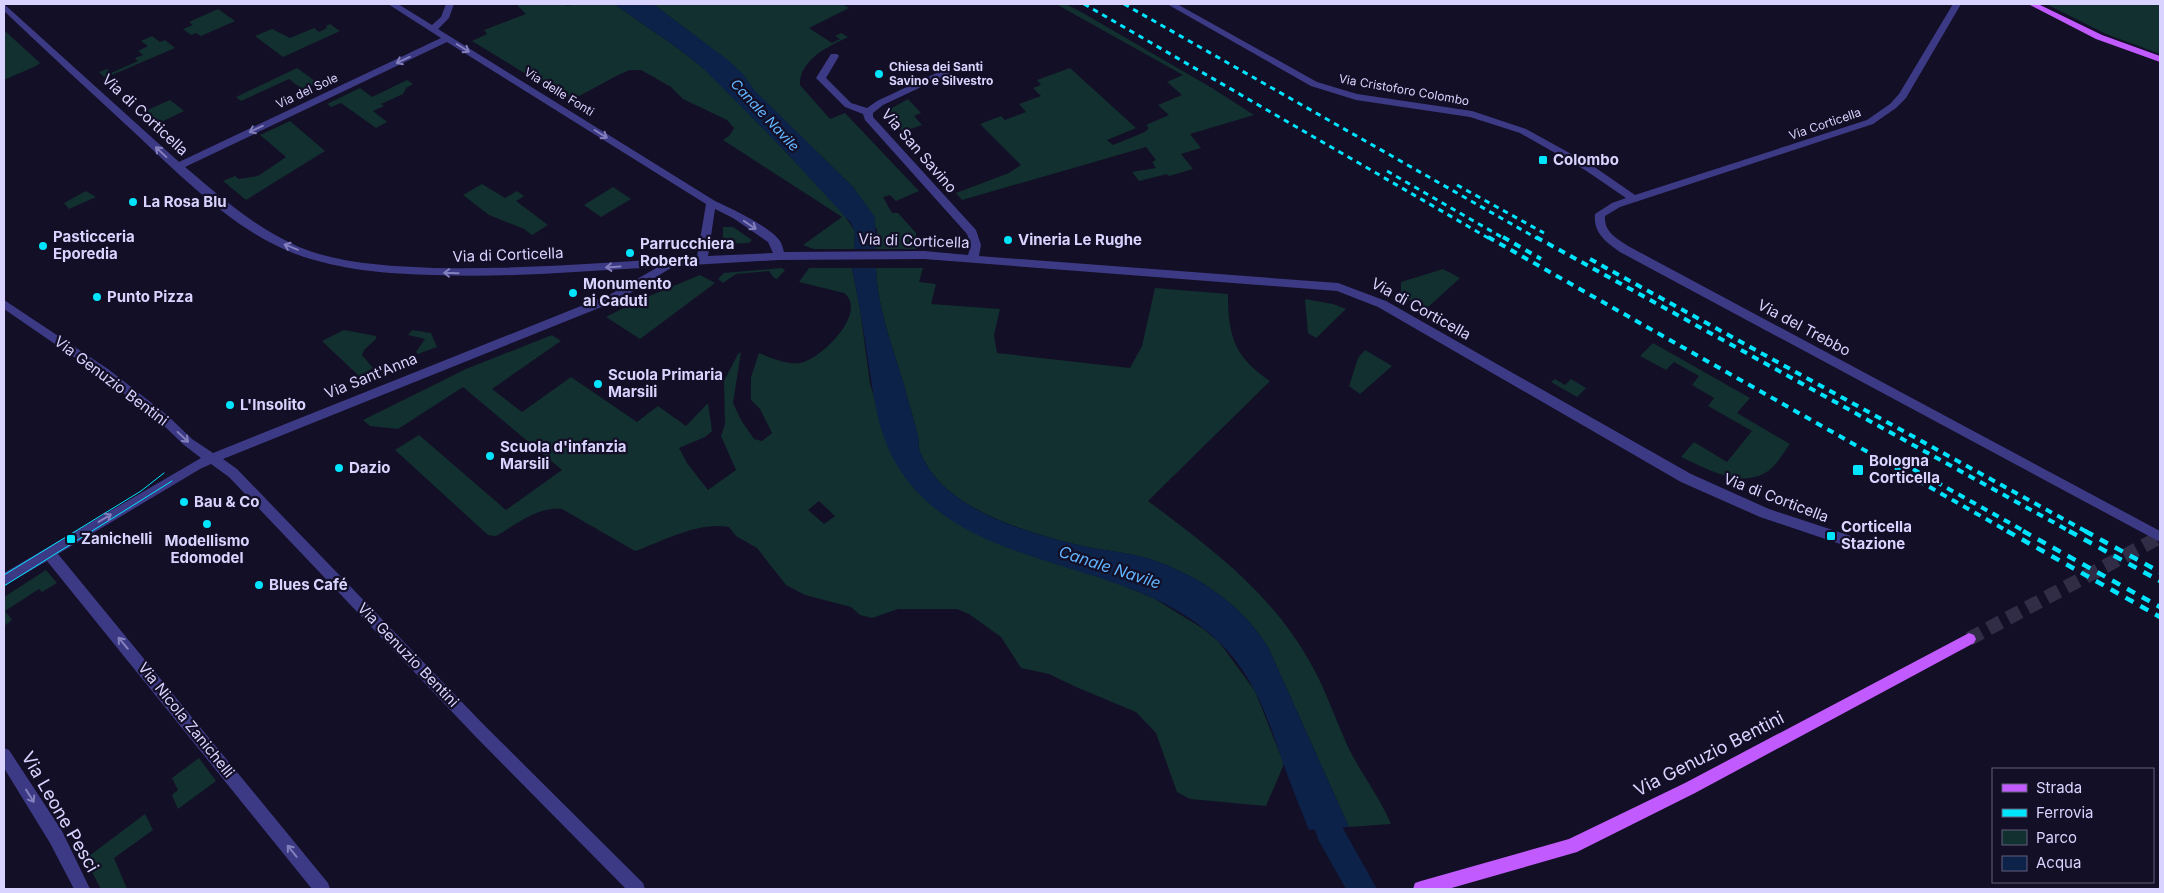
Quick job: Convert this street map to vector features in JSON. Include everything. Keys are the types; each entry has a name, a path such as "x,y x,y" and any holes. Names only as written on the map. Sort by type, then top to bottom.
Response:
{"main road":[{"path":"2032,4 2099,37 2160,59"},
{"name":"Via Genuzio Bentini","path":"1421,889 1571,846 1690,788 1970,639"}],"street":[{"name":"Via delle Fonti","path":"392,4 711,204 737,216 772,239 776,243 779,256"},
{"path":"432,29 444,18 450,4"},
{"name":"Via Cristoforo Colombo","path":"1171,4 1314,84 1356,97 1472,114 1523,131 1590,168 1634,199"},
{"name":"Via Corticella","path":"1760,158 1870,122 1893,106 1912,84 1957,4"},
{"name":"Via di Corticella","path":"4,8 177,166 235,215 260,233 297,250 334,261 390,270 455,274 530,272 779,256 924,255 1286,282 1350,290 1382,304 1686,478 1765,513 1852,542"},
{"name":"Via del Sole","path":"177,166 447,38"},
{"path":"834,56 823,72 822,78 848,105 868,112"},
{"name":"Via San Savino","path":"948,71 880,102 868,112 868,118 972,233 976,245 973,258"},
{"name":"Via del Trebbo","path":"1760,158 1605,209 1598,218 1598,224 1606,237 1624,249 2160,537"},
{"path":"702,261 711,204"},
{"name":"Via Sant'Anna","path":"4,580 175,475 212,458 615,297 662,268 679,263"},
{"name":"Via Genuzio Bentini","path":"4,304 104,372 163,418 188,442 233,473 480,731 636,889"},
{"name":"Via Nicola Zanichelli","path":"49,553 322,889"},
{"name":"Via Leone Pesci","path":"4,755 56,837 82,889"}],"green space":[{"path":"516,4 569,4 565,6 614,4 679,49 703,68 743,107 840,209 855,231 854,249 814,249 803,245 842,217 723,140 730,135 734,128 727,120 683,99 671,87 641,70 630,70 618,75 570,101 472,41 487,34 484,30 526,14"},
{"path":"653,4 842,4 849,8 809,28 832,43 840,39 835,36 841,33 848,37 816,55 810,61 804,68 800,85 830,119 845,113 919,191 896,201 890,195 883,197 892,213 898,213 916,233 916,249 876,249 877,230 854,188 706,44"},
{"path":"1056,4 1066,4 1083,13 1212,88 1254,115 1190,134 1201,148 1181,154 1193,169 1169,176 1167,174 1139,181 1132,172 1156,168 1152,162 1156,160 1146,147 962,200 956,193 1009,173 1021,165 980,124 1001,116 1005,120 1026,112 1019,104 1041,96 1033,88 1041,85 1037,80 1070,68 1136,128 1107,140 1113,145 1145,132 1149,128 1146,125 1169,115 1158,105 1182,95 1167,82 1183,75"},
{"path":"2046,4 2160,4 2160,54 2106,34"},
{"path":"218,9 235,21 201,36 196,33 191,35 183,29 193,25 189,22"},
{"path":"330,24 340,31 283,57 255,36 272,29 290,38 314,28 319,32"},
{"path":"4,30 40,63 4,80"},
{"path":"152,36 160,42 165,40 175,48 105,78 99,72 107,69 111,73 138,61 135,58 143,55 138,51 148,46 141,41"},
{"path":"297,68 319,84 302,89 289,79 241,101 236,97"},
{"path":"407,80 413,84 406,88 403,94 381,104 384,106 373,111 387,122 376,128 341,103 331,107 327,104 360,88 372,97"},
{"path":"908,99 921,113 914,116 922,125 903,132 887,114 890,109"},
{"path":"170,100 184,111 157,124 143,112"},
{"path":"290,121 325,151 246,200 223,181 235,176 239,179 258,176 286,157 260,135"},
{"path":"482,184 505,198 517,191 524,196 516,201 548,225 532,235 524,229 489,215 463,195"},
{"path":"613,187 631,199 601,217 584,205"},
{"path":"86,191 96,197 69,209 64,203"},
{"path":"723,227 733,227 752,240 749,243 723,244"},
{"path":"782,268 785,270 777,279 769,271 736,274 723,283 718,279 724,273"},
{"path":"809,268 852,268 860,309 870,384 894,459 917,492 1001,545 1085,571 1155,599 1202,628 1219,642 1255,691 1284,764 1266,806 1190,799 1177,792 1156,733 1136,712 1049,674 1021,668 1001,637 969,614 957,609 898,609 872,618 860,615 851,607 805,595 786,585 757,548 736,536 729,527 717,526 693,529 635,551 562,509 553,509 536,513 496,536 488,535 395,450 419,435 506,510 562,470 463,387 398,429 370,426 363,420 466,369 552,335 561,341 492,389 522,412 571,377 637,422 658,406 686,426 708,403 712,431 705,437 679,448 687,463 708,490 736,470 721,436 725,424 724,381 738,354 741,352 733,403 741,420 754,439 762,441 772,433 760,409 751,400 751,377 759,353 784,362 800,363 809,360 829,345 846,323 850,312 850,302 844,293 799,282","holes":["819,501 835,516 824,524 808,510"]},
{"path":"876,268 923,268 919,282 936,284 931,304 1000,309 994,335 997,353 1130,368 1142,346 1155,288 1228,294 1230,322 1236,344 1248,363 1270,381 1148,501 1217,555 1259,593 1278,615 1311,664 1350,751 1391,824 1349,827 1268,647 1245,617 1217,593 1185,573 1150,559 1061,541 990,516 948,490 932,473 919,450 918,436 882,313"},
{"path":"1443,269 1460,278 1426,309 1401,295 1401,282"},
{"path":"700,275 715,283 640,339 606,317 635,302"},
{"path":"1305,299 1333,304 1346,309 1316,338 1308,333"},
{"path":"344,330 376,336 376,339 364,350 362,355 373,368 359,376 322,341"},
{"path":"412,330 431,333 437,347 418,354 416,352 425,339 408,335"},
{"path":"1653,343 1750,398 1737,413 1790,444 1773,467 1755,477 1733,477 1711,471 1681,457 1694,442 1727,462 1752,431 1708,406 1714,398 1692,385 1699,376 1674,362 1666,370 1640,356"},
{"path":"1365,350 1392,366 1360,394 1349,386 1358,358"},
{"path":"1555,379 1565,385 1571,379 1586,388 1577,397 1551,382"},
{"path":"46,570 57,583 42,592 39,589 5,611 12,620 4,626 4,597"},
{"path":"199,758 216,781 178,809 172,795 178,790 172,778"},
{"path":"145,814 153,830 114,858 127,889 101,889 85,859"}],"water":[{"path":"614,4 653,4 728,60 743,74 755,91 854,188 875,217 876,249 854,249 855,232 851,223 784,150 703,68"},
{"path":"852,268 876,268 882,313 918,436 919,450 932,474 948,490 968,505 990,516 1061,541 1150,559 1185,573 1231,604 1245,617 1268,647 1349,827 1309,830 1272,730 1251,683 1242,669 1219,642 1182,613 1139,592 1002,546 960,526 923,498 894,460 880,424 874,400"}],"waterway":[{"name":"Canale Navile","path":"1317,799 1329,831 1362,889"}],"tunnel":[{"path":"1969,639 2160,537"}],"tram line":[{"path":"4,575 141,491 164,473"},
{"path":"4,586 172,481"}],"railway":[{"path":"1084,4 1490,239"},
{"path":"1124,4 1538,239"},
{"path":"1387,171 1505,239"},
{"path":"1457,185 1544,233"},
{"path":"1488,237 2009,532"},
{"path":"1503,237 1541,259"},
{"path":"1536,237 2071,532"},
{"path":"1590,259 2087,532"},
{"path":"1913,469 2026,532"},
{"path":"2007,531 2160,617"},
{"path":"2023,531 2160,607"},
{"path":"2069,531 2160,581"},
{"path":"2085,531 2160,572"}],"place":[{"name":"Chiesa dei Santi Savino e Silvestro","path":"879,74"},
{"name":"Colombo","path":"1543,160"},
{"name":"La Rosa Blu","path":"133,202"},
{"name":"Vineria Le Rughe","path":"1008,240"},
{"name":"Pasticceria Eporedia","path":"43,246"},
{"name":"Parrucchiera Roberta","path":"630,253"},
{"name":"Monumento ai Caduti","path":"573,293"},
{"name":"Punto Pizza","path":"97,297"},
{"name":"Scuola Primaria Marsili","path":"598,384"},
{"name":"L'Insolito","path":"230,405"},
{"name":"Scuola d'infanzia Marsili","path":"490,456"},
{"name":"Dazio","path":"339,468"},
{"name":"Bologna Corticella","path":"1858,470"},
{"name":"Bau & Co","path":"184,502"},
{"name":"Modellismo Edomodel","path":"207,524"},
{"name":"Corticella Stazione","path":"1831,536"},
{"name":"Zanichelli","path":"71,539"},
{"name":"Blues Café","path":"259,585"}]}
